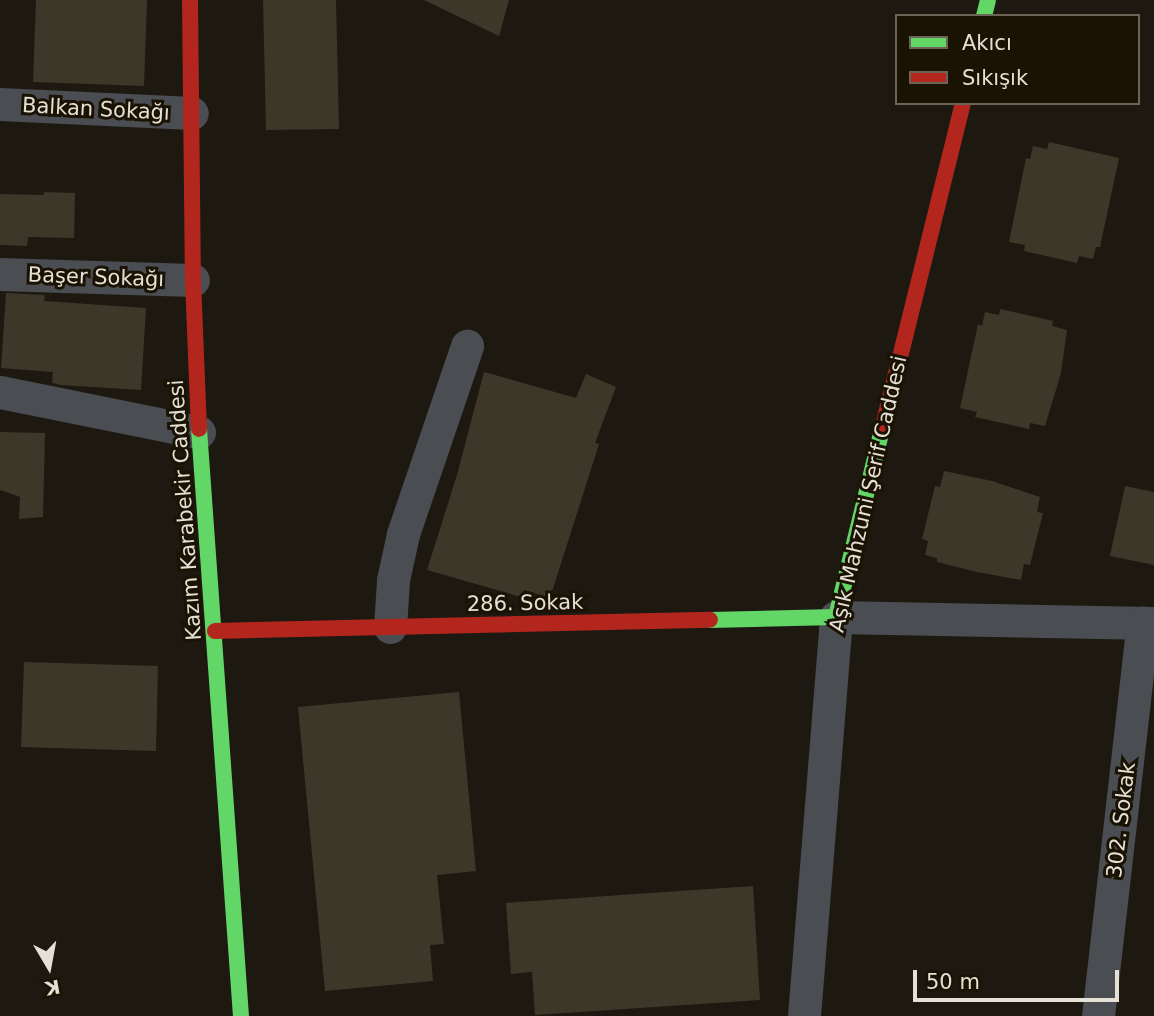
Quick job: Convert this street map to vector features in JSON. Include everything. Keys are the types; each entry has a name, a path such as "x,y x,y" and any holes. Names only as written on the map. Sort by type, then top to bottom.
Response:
{"street":[{"name":"Kazım Karabekir Caddesi","path":"190,0 193,280 199,432 241,1016"},
{"name":"Balkan Sokağı","path":"0,104 191,113"},
{"name":"Aşık Mahzuni Şerif Caddesi","path":"804,1016 836,617 963,105"},
{"name":"Başer Sokağı","path":"0,274 193,280"},
{"path":"390,627 393,580 403,534 467,346"},
{"path":"0,392 199,432"},
{"path":"836,617 1149,623"},
{"name":"286. Sokak","path":"215,631 836,617"},
{"name":"302. Sokak","path":"1098,1016 1149,623"}],"building":[{"path":"36,0 147,0 144,86 33,82"},
{"path":"263,0 336,0 339,129 266,130"},
{"path":"424,0 509,0 499,36"},
{"path":"1049,142 1119,158 1100,247 1096,247 1093,259 1079,256 1077,263 1024,251 1025,245 1009,242 1026,158 1030,159 1033,146 1047,149"},
{"path":"44,192 75,193 74,238 28,237 27,246 0,245 0,194 44,195"},
{"path":"6,293 45,295 44,301 146,308 141,390 61,385 52,383 53,372 1,368"},
{"path":"1000,309 1053,321 1052,326 1067,330 1061,373 1045,426 1030,423 1029,429 975,417 977,412 960,408 978,324 982,326 985,312 999,315"},
{"path":"484,372 576,398 586,374 616,387 595,443 599,444 550,598 524,590 521,597 427,570 457,475"},
{"path":"0,432 45,433 43,517 19,519 20,497 0,490"},
{"path":"944,471 992,481 1040,497 1037,512 1043,513 1030,565 1024,564 1021,580 937,562 937,558 925,555 928,541 922,539 935,486 940,487"},
{"path":"1125,486 1154,492 1154,565 1110,556"},
{"path":"24,662 158,666 156,751 21,747"},
{"path":"459,692 476,871 437,875 444,944 430,945 433,981 325,991 298,707"},
{"path":"753,886 760,1000 535,1015 532,972 511,974 506,903"}],"traffic: fast":[{"path":"984,14 988,0"},
{"path":"710,620 836,617 883,426"},
{"path":"199,429 241,1016"}],"traffic: jam":[{"path":"190,0 193,280 199,429"},
{"path":"883,426 963,105"},
{"path":"215,631 710,620"}]}
